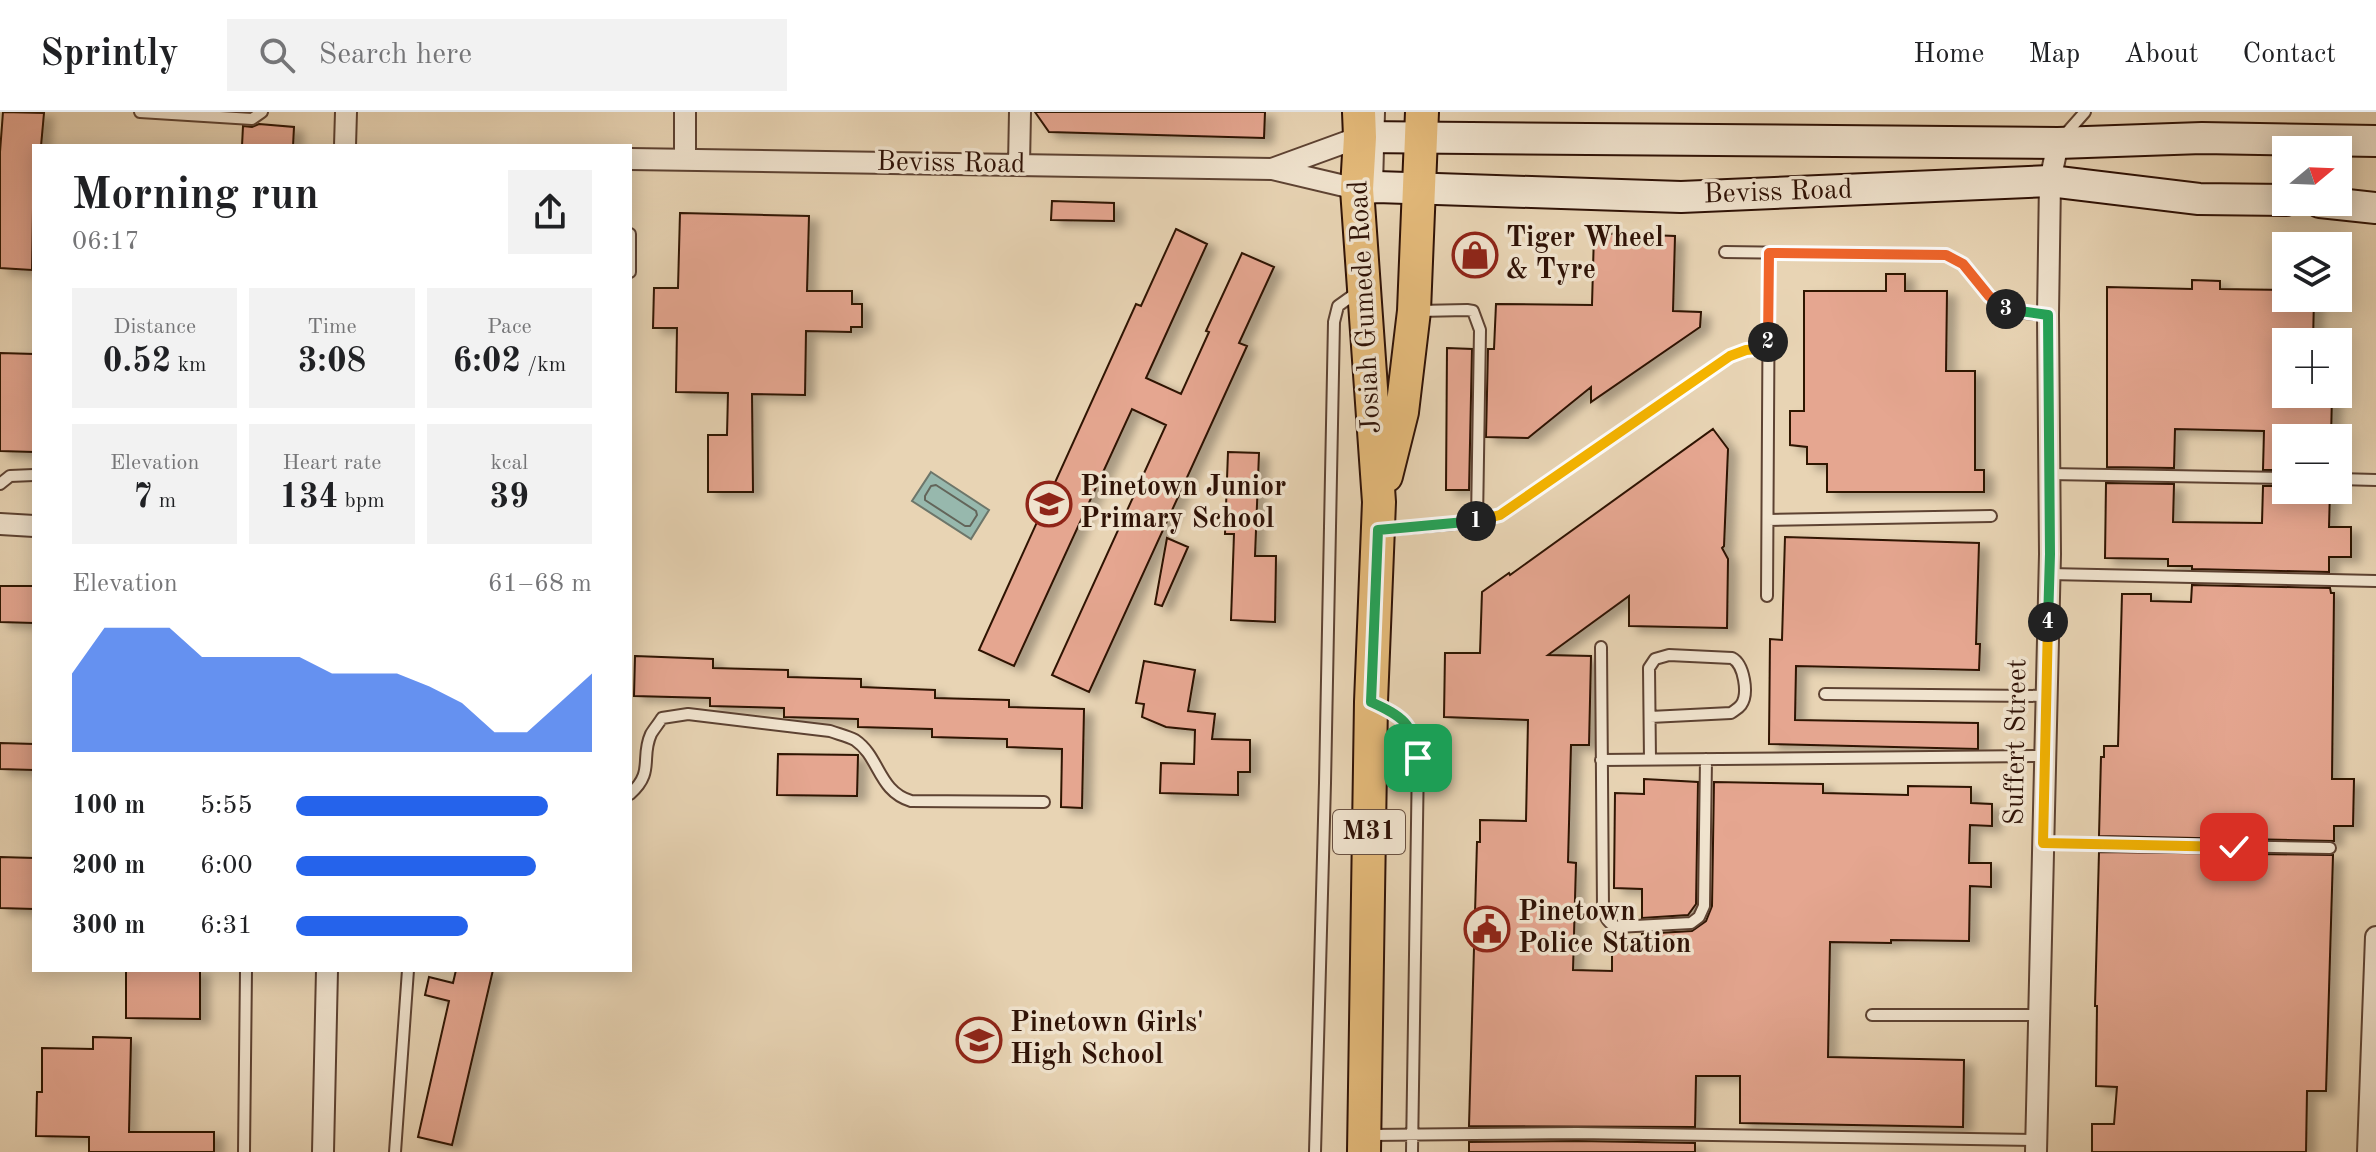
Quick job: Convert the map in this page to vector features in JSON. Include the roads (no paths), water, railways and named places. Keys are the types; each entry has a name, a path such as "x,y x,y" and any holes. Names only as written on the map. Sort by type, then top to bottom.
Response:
{"main road":[{"name":"Beviss Road","path":"1369,124 2058,143 2202,138 2376,141"},
{"name":"Josiah Gumede Road","path":"1364,1143 1371,702 1379,516 1363,287 1369,124"},
{"name":"Josiah Gumede Road","path":"1379,516 1402,412 1414,311 1422,125"},
{"name":"Beviss Road","path":"1367,188 1681,197 2050,181 2199,199 2272,200"},
{"path":"2352,205 2376,208"}],"street":[{"path":"345,144 346,112"},
{"path":"685,112 685,159"},
{"path":"1019,165 1020,112"},
{"name":"Beviss Road","path":"1272,169 1369,124"},
{"name":"Suffert Street","path":"2036,1146 2049,574 2050,181 2058,143"},
{"name":"Beviss Road","path":"632,159 1272,169 1367,188"},
{"path":"0,524 32,526"},
{"path":"2368,1152 2376,937"},
{"path":"323,1152 327,972"}],"lane":[{"path":"140,112 252,119 262,112"},
{"path":"2058,143 2080,114"},
{"path":"1725,252 1946,255 1963,264 2002,308 2048,315"},
{"path":"1767,596 1769,253"},
{"path":"1315,1152 1334,322 1338,306 1363,287"},
{"path":"1414,311 1467,310 1473,311 1478,319 1477,521"},
{"path":"1379,516 1477,521 1500,515 1730,356 1746,350 1768,348"},
{"path":"2049,474 2272,478"},
{"path":"0,484 10,476 32,475"},
{"path":"2352,479 2376,480"},
{"path":"1768,520 1991,516"},
{"path":"2049,574 2376,581"},
{"path":"1601,647 1603,909 1610,924 1617,927 1691,923 1699,917 1704,906 1706,759"},
{"path":"1650,717 1731,713 1740,708 1744,700 1744,686 1739,661 1669,655 1655,659 1649,668 1650,760"},
{"path":"1825,694 2046,696"},
{"path":"1371,702 1398,714 1408,725 1416,741 1418,758 1412,1152"},
{"path":"632,792 645,774 650,736 662,718 688,714 830,731 846,736 866,750 889,788 900,798 911,801 1044,802"},
{"path":"1601,760 2045,756"},
{"path":"2043,843 2330,848"},
{"path":"244,1152 246,972"},
{"path":"395,1152 408,972"},
{"path":"1872,1015 2039,1015"},
{"path":"1364,1143 1413,1135 1577,1133 2036,1146"}],"water":[{"path":"931,472 989,510 971,539 912,501"}],"place":[{"name":"Tiger Wheel & Tyre","path":"1475,255"},
{"name":"Pinetown Junior Primary School","path":"1049,504"},
{"name":"Pinetown Police Station","path":"1487,929"},
{"name":"Pinetown Girls' High School","path":"979,1040"}]}
